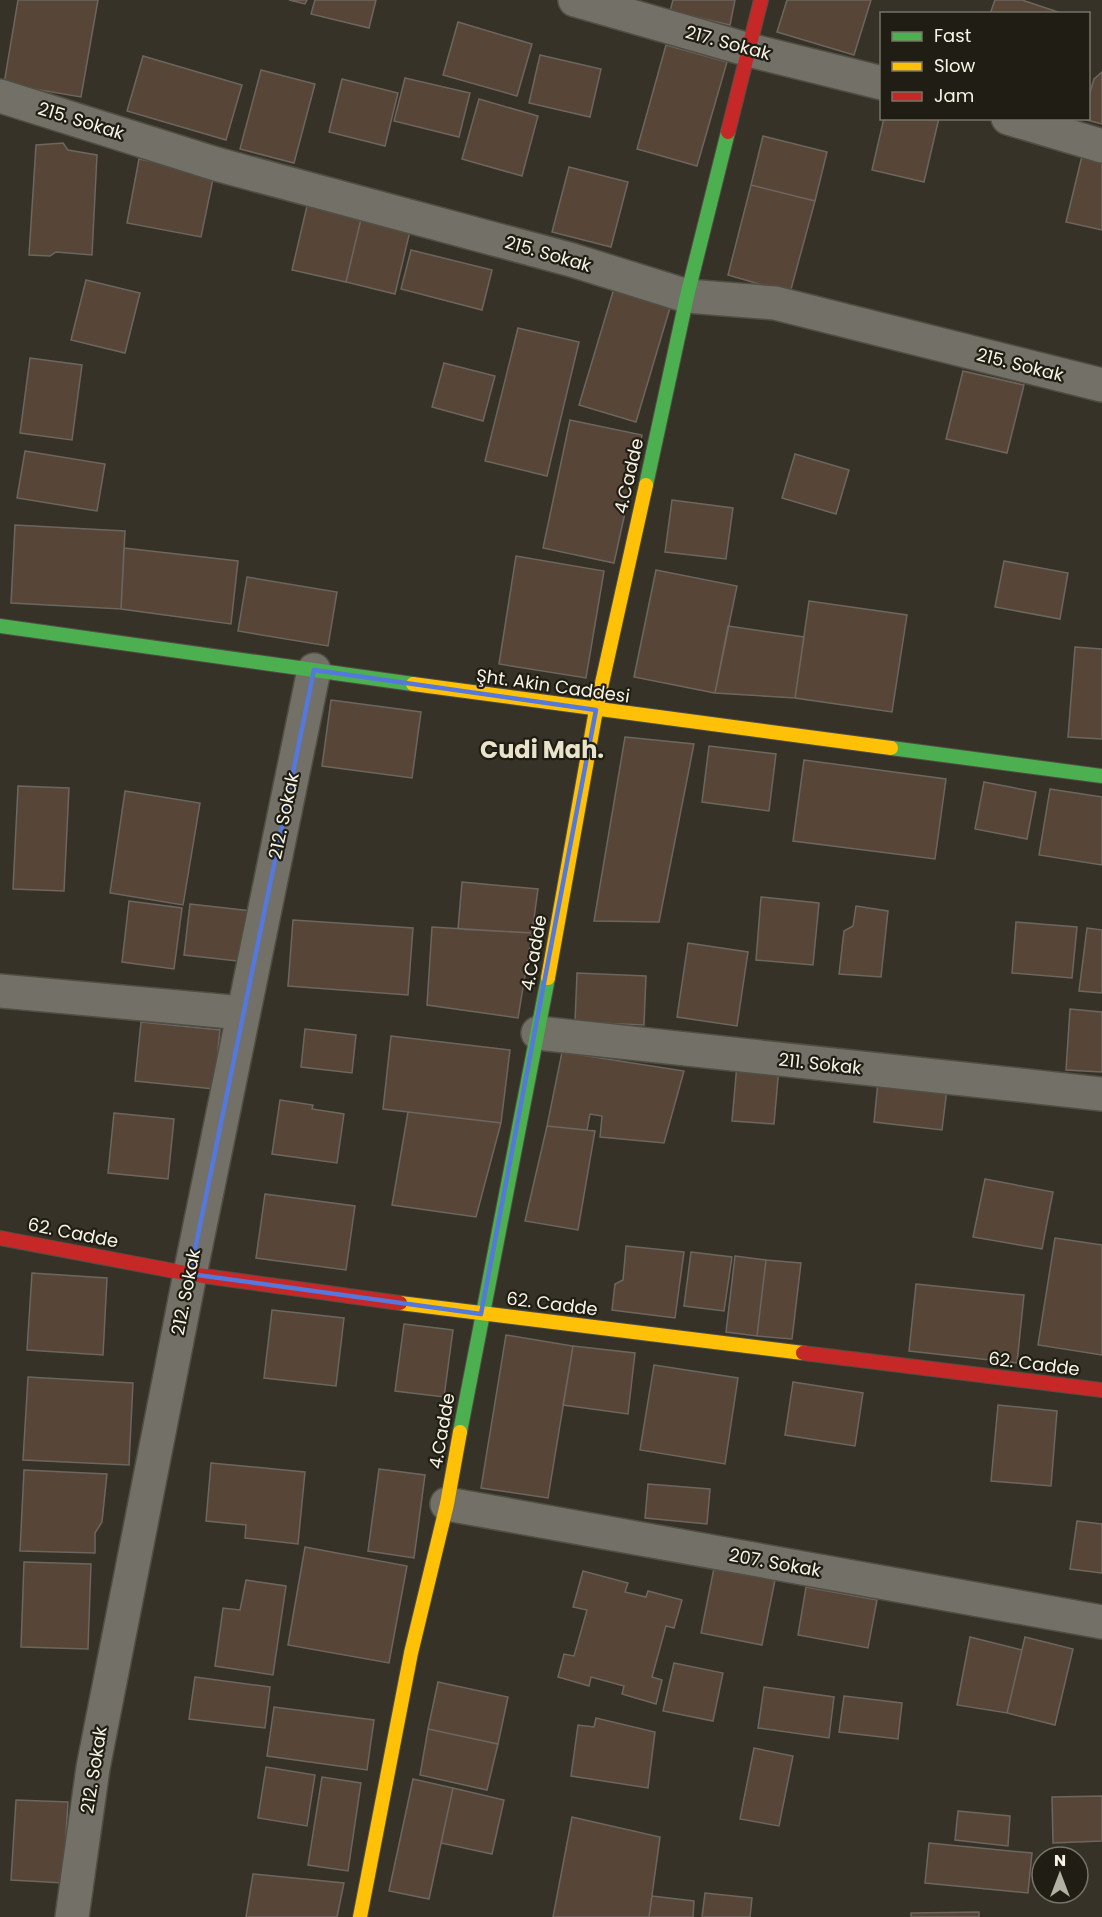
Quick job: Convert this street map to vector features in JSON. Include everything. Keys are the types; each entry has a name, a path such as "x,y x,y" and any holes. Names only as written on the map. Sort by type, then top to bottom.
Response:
{"street":[{"name":"217. Sokak","path":"575,0 749,50 880,83"},
{"name":"4.Cadde","path":"360,1917 411,1653 447,1504 481,1314 538,1034 596,710 687,296 761,0"},
{"name":"215. Sokak","path":"0,96 216,164 572,260 687,296 775,303 1102,386"},
{"path":"1015,120 1102,146"},
{"name":"Şht. Akin Caddesi","path":"0,626 596,710 1102,776"},
{"name":"212. Sokak","path":"72,1917 93,1768 190,1274 314,670"},
{"path":"0,991 243,1013"},
{"name":"211. Sokak","path":"538,1034 1102,1094"},
{"name":"62. Cadde","path":"0,1238 190,1274 481,1314 1102,1390"},
{"name":"207. Sokak","path":"447,1504 1102,1622"}],"highlighted area":[{"path":"314,670 596,710 481,1314 190,1274"}],"building":[{"path":"18,0 98,0 81,97 4,84"},
{"path":"289,0 307,0 305,4"},
{"path":"315,0 376,0 369,28 311,14"},
{"path":"673,0 735,0 730,25 670,11"},
{"path":"787,0 871,0 854,55 777,32"},
{"path":"995,0 1022,0 1058,12 991,12"},
{"path":"458,22 532,44 517,96 443,75"},
{"path":"666,45 727,62 697,166 637,149"},
{"path":"540,55 601,69 590,117 529,103"},
{"path":"143,56 242,85 226,140 127,111"},
{"path":"261,70 315,84 294,163 240,149"},
{"path":"1102,72 1102,124 1087,120 1090,120 1090,92 1094,79"},
{"path":"405,78 470,93 459,137 394,121"},
{"path":"342,79 398,93 385,146 329,132"},
{"path":"479,99 538,116 522,176 462,159"},
{"path":"884,120 939,120 924,182 872,170"},
{"path":"763,136 827,152 815,201 751,185"},
{"path":"63,143 68,150 97,155 92,255 56,252 50,256 29,255 36,145"},
{"path":"1082,156 1102,161 1102,230 1066,222"},
{"path":"139,159 214,174 201,237 127,223"},
{"path":"569,167 628,182 611,247 552,232"},
{"path":"751,185 815,201 790,293 728,275"},
{"path":"307,206 361,219 346,282 292,270"},
{"path":"361,219 410,231 395,294 346,282"},
{"path":"411,250 492,270 482,310 401,289"},
{"path":"86,280 140,293 125,353 71,340"},
{"path":"615,285 672,301 636,422 579,405"},
{"path":"518,328 579,342 547,476 485,461"},
{"path":"30,358 82,365 72,440 20,433"},
{"path":"444,363 495,376 483,421 432,407"},
{"path":"963,371 1024,385 1007,453 946,439"},
{"path":"570,420 642,435 614,563 543,548"},
{"path":"25,451 105,464 97,511 17,498"},
{"path":"795,454 849,470 836,514 782,498"},
{"path":"672,500 733,508 726,559 665,552"},
{"path":"15,525 125,531 121,609 11,603"},
{"path":"124,548 238,561 231,624 121,609"},
{"path":"516,556 604,571 586,678 499,664"},
{"path":"1004,561 1068,573 1060,619 995,607"},
{"path":"656,570 737,586 715,693 634,677"},
{"path":"247,577 337,592 328,646 238,631"},
{"path":"809,601 907,615 892,712 795,698"},
{"path":"728,626 804,637 795,698 715,693"},
{"path":"1075,647 1102,649 1102,739 1068,737"},
{"path":"331,700 421,712 412,778 322,766"},
{"path":"625,737 694,744 659,922 594,921"},
{"path":"709,746 776,754 769,811 702,802"},
{"path":"804,760 946,779 935,859 793,841"},
{"path":"984,782 1036,792 1027,839 975,829"},
{"path":"18,786 69,788 64,891 13,889"},
{"path":"1050,789 1102,797 1102,865 1039,855"},
{"path":"125,791 200,803 183,905 110,893"},
{"path":"462,882 538,889 532,933 458,929"},
{"path":"761,897 819,903 813,965 756,960"},
{"path":"129,901 182,908 174,969 122,962"},
{"path":"190,904 252,911 246,962 184,955"},
{"path":"856,906 888,911 881,977 839,974 844,931 853,926"},
{"path":"293,920 413,928 408,995 288,986"},
{"path":"1016,922 1077,927 1072,978 1012,973"},
{"path":"432,927 532,933 518,1018 427,1005"},
{"path":"1087,928 1102,930 1102,993 1079,991"},
{"path":"688,943 748,952 737,1026 677,1017"},
{"path":"577,973 646,976 644,1025 575,1022"},
{"path":"1070,1009 1102,1012 1102,1072 1066,1070"},
{"path":"141,1022 220,1030 214,1089 135,1081"},
{"path":"305,1029 356,1035 352,1073 301,1067"},
{"path":"391,1036 510,1050 501,1123 383,1109"},
{"path":"562,1052 684,1071 664,1143 600,1137 602,1116 590,1114 587,1130 547,1126"},
{"path":"737,1064 779,1067 774,1124 732,1121"},
{"path":"878,1082 947,1089 942,1130 874,1122"},
{"path":"280,1100 313,1105 312,1109 344,1114 337,1163 272,1154"},
{"path":"408,1112 501,1123 476,1217 392,1205"},
{"path":"114,1113 174,1119 168,1179 108,1173"},
{"path":"547,1126 595,1131 578,1230 525,1221"},
{"path":"985,1179 1053,1192 1042,1249 973,1237"},
{"path":"265,1194 355,1206 346,1270 256,1258"},
{"path":"1055,1238 1102,1245 1102,1355 1038,1345"},
{"path":"626,1246 684,1252 675,1318 612,1310 615,1284 623,1280"},
{"path":"691,1252 732,1257 724,1311 684,1306"},
{"path":"735,1256 766,1260 757,1336 726,1332"},
{"path":"766,1260 801,1263 792,1339 757,1336"},
{"path":"32,1273 107,1278 103,1355 27,1350"},
{"path":"916,1284 1024,1295 1017,1363 909,1351"},
{"path":"272,1310 344,1318 336,1386 264,1378"},
{"path":"404,1324 453,1330 444,1397 395,1391"},
{"path":"506,1335 573,1346 548,1498 481,1488"},
{"path":"573,1346 635,1353 628,1414 563,1405"},
{"path":"654,1365 738,1378 725,1464 640,1450"},
{"path":"28,1377 133,1383 129,1465 23,1460"},
{"path":"793,1382 863,1393 855,1446 785,1435"},
{"path":"998,1405 1057,1411 1051,1486 991,1481"},
{"path":"211,1463 305,1472 298,1544 245,1538 246,1525 206,1521"},
{"path":"379,1469 425,1475 414,1558 368,1551"},
{"path":"24,1470 107,1474 102,1522 95,1533 95,1553 20,1551"},
{"path":"648,1484 710,1489 707,1524 645,1518"},
{"path":"1077,1521 1102,1524 1102,1573 1070,1569"},
{"path":"305,1547 407,1566 389,1663 288,1645"},
{"path":"24,1562 91,1564 88,1649 21,1647"},
{"path":"714,1568 775,1580 762,1645 701,1633"},
{"path":"583,1571 628,1583 625,1592 646,1597 648,1591 682,1600 674,1628 666,1626 652,1677 662,1680 656,1704 622,1694 624,1686 591,1677 589,1686 558,1677 564,1654 574,1656 587,1610 573,1607"},
{"path":"246,1580 286,1586 273,1675 215,1666 223,1608 240,1610"},
{"path":"806,1587 877,1600 868,1648 798,1635"},
{"path":"970,1637 1022,1650 1007,1713 957,1705"},
{"path":"1025,1637 1073,1649 1055,1725 1007,1713"},
{"path":"674,1663 723,1673 713,1721 663,1711"},
{"path":"195,1677 270,1687 265,1728 189,1719"},
{"path":"438,1682 508,1697 498,1744 428,1729"},
{"path":"764,1687 834,1697 829,1738 758,1728"},
{"path":"844,1696 902,1703 898,1739 839,1732"},
{"path":"274,1707 374,1720 367,1770 267,1756"},
{"path":"596,1718 655,1732 648,1788 571,1776 578,1725 594,1727"},
{"path":"428,1729 498,1744 487,1790 420,1775"},
{"path":"754,1748 793,1756 779,1826 740,1819"},
{"path":"266,1767 315,1775 307,1826 258,1818"},
{"path":"322,1777 361,1783 348,1871 308,1865"},
{"path":"413,1779 453,1788 429,1899 389,1891"},
{"path":"453,1788 504,1800 492,1854 441,1843"},
{"path":"1102,1796 1102,1841 1053,1843 1052,1797"},
{"path":"16,1800 68,1802 63,1883 11,1880"},
{"path":"958,1811 1010,1816 1008,1846 955,1840"},
{"path":"572,1817 660,1837 649,1917 553,1917"},
{"path":"929,1843 1030,1853 1028,1893 925,1883"},
{"path":"253,1874 344,1883 337,1917 246,1917"},
{"path":"705,1893 752,1898 750,1917 702,1917"},
{"path":"652,1896 694,1901 693,1917 649,1917"},
{"path":"979,1912 979,1917 911,1917 911,1913"}],"traffic: fast":[{"path":"646,485 687,296 728,132"},
{"path":"0,626 413,684"},
{"path":"891,748 1102,776"},
{"path":"460,1432 548,978"}],"traffic: slow":[{"path":"548,978 596,710 646,485"},
{"path":"413,684 891,748"},
{"path":"400,1303 803,1353"},
{"path":"360,1917 411,1653 447,1504 460,1432"}],"traffic: jam":[{"path":"728,132 761,0"},
{"path":"0,1238 190,1274 400,1303"},
{"path":"803,1353 1102,1390"}],"district":[{"name":"Cudi Mah.","path":"542,750"}]}
